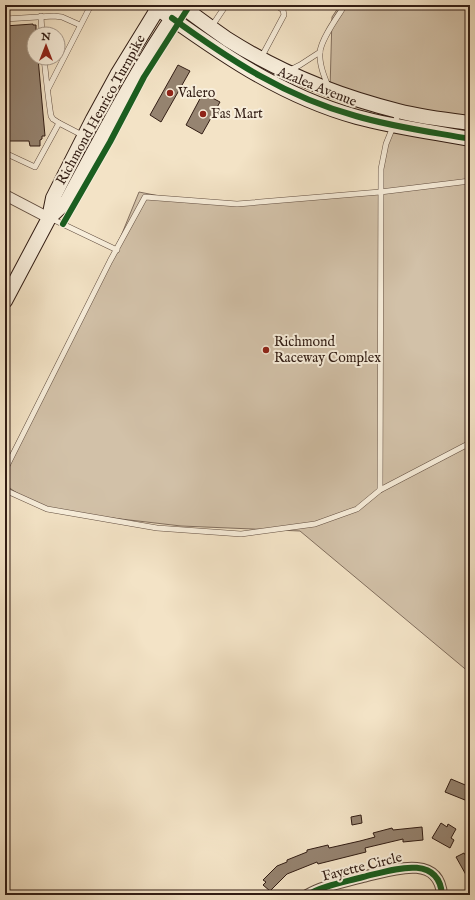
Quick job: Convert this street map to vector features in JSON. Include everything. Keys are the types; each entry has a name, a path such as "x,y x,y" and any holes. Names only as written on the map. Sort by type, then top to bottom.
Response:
{"street":[{"name":"Azalea Avenue","path":"180,5 227,39 287,71 330,90 399,111 470,123"},
{"name":"Richmond Henrico Turnpike","path":"5,301 50,218 67,201 117,108 156,41 180,5"},
{"name":"Azalea Avenue","path":"157,6 232,60 307,99 342,112 393,125 470,137"},
{"name":"Richmond Henrico Turnpike","path":"50,218 53,198 84,136 114,80 157,6"},
{"path":"5,194 50,218"},
{"name":"Fayette Circle","path":"307,895 336,884 405,867 423,869 431,872 440,884 442,895"}],"lane":[{"path":"48,89 91,5"},
{"path":"210,28 226,5"},
{"path":"261,58 284,15 284,10 276,5"},
{"path":"330,90 324,75 320,52 330,27 345,5"},
{"path":"5,19 41,16 62,17 80,25"},
{"path":"41,16 42,26"},
{"path":"287,71 300,65 320,52"},
{"path":"45,66 51,116 59,123 84,136"},
{"path":"380,490 380,192 383,156 399,111"},
{"path":"5,153 35,167 59,123"},
{"path":"5,470 145,197 237,204 380,192 470,181"},
{"path":"50,218 117,250"},
{"path":"5,487 7,491 47,509 157,528 241,534 315,524 357,509 380,490 470,443"}],"shaded area":[{"name":"Richmond Raceway Complex","path":"340,5 470,5 470,673 300,531 181,526 95,516 35,505 5,485 5,465 121,236 139,192 185,201 237,204 380,192 383,156 399,111 330,90 332,17"}],"building":[{"path":"36,25 26,26 26,66 39,66 45,136 42,136 42,139 40,140 40,146 30,146 29,141 5,141 5,26"},
{"name":"Valero","path":"178,65 190,71 161,122 150,115"},
{"name":"Fas Mart","path":"203,93 220,102 202,134 186,125"},
{"path":"451,779 470,787 465,800 445,792"},
{"path":"361,815 362,823 352,825 351,817"},
{"path":"441,823 447,827 448,824 456,829 451,838 454,840 450,848 432,838"},
{"path":"422,827 423,840 403,842 403,839 365,848 366,852 318,864 317,862 287,874 270,891 263,885 266,882 263,880 277,866 287,862 287,860 307,852 307,850 328,845 329,848 360,841 375,837 373,833 392,828 393,830"},
{"path":"464,853 466,856 470,853 470,882 456,857"}],"cycle path":[{"path":"63,224 110,142 144,77 190,5"},
{"path":"172,18 215,48 260,76 306,99 370,120 470,139"},
{"path":"307,895 335,884 386,871 411,868 423,869 432,873 439,882 442,895"}],"place":[{"name":"Valero","path":"170,93"},
{"name":"Fas Mart","path":"203,114"},
{"name":"Richmond Raceway Complex","path":"266,350"}]}
